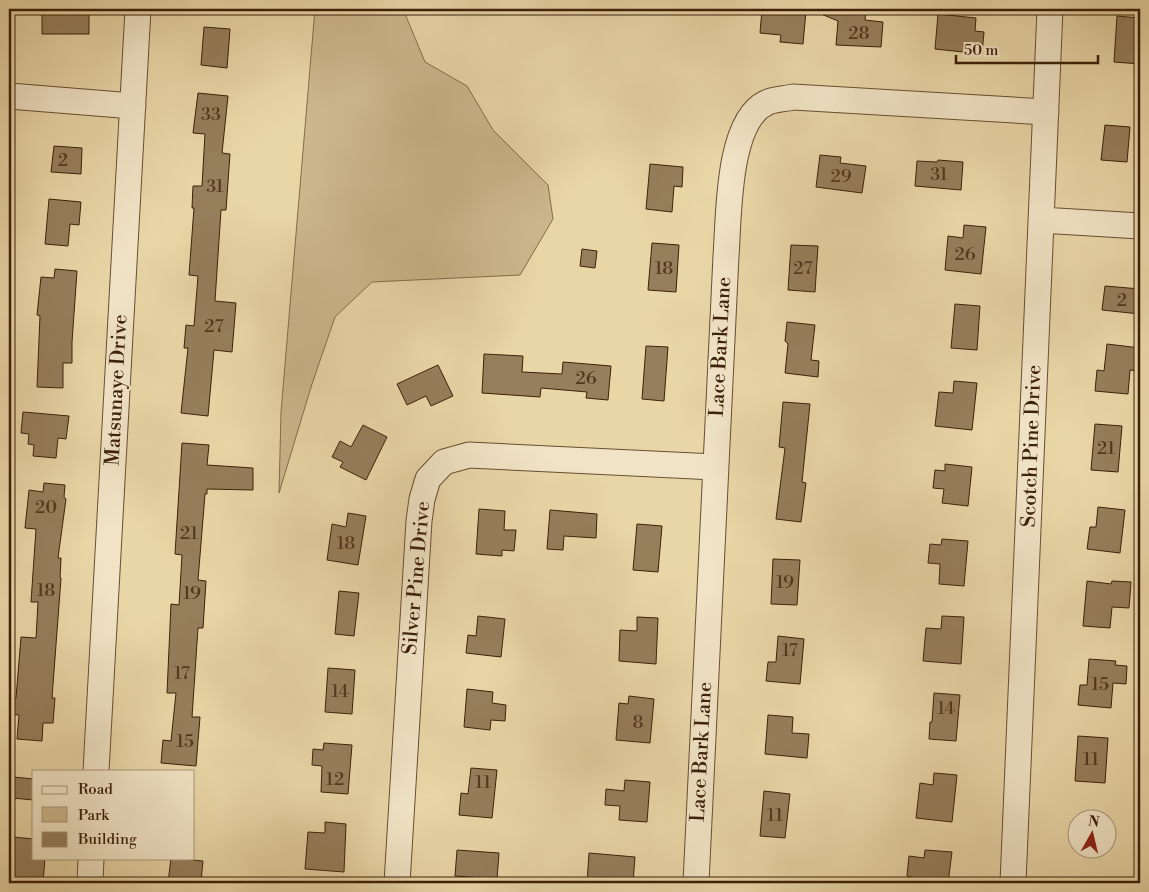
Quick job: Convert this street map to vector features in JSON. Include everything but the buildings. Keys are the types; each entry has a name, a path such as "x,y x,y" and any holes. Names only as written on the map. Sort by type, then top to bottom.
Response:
{"street":[{"name":"Matsunaye Drive","path":"96,770 138,9"},
{"name":"Scotch Pine Drive","path":"1013,883 1050,9"},
{"path":"9,96 133,106"},
{"name":"Lace Bark Lane","path":"696,883 726,256 734,161 741,136 749,118 766,103 793,97 1046,112"},
{"path":"1041,220 1140,226"},
{"name":"Silver Pine Drive","path":"397,883 419,521 422,499 428,479 444,462 469,455 715,467"},
{"path":"90,883 91,860"}],"green space":[{"path":"315,9 403,9 425,62 467,86 493,130 548,185 553,219 520,275 372,282 335,317 312,384 279,493 281,412"}]}
